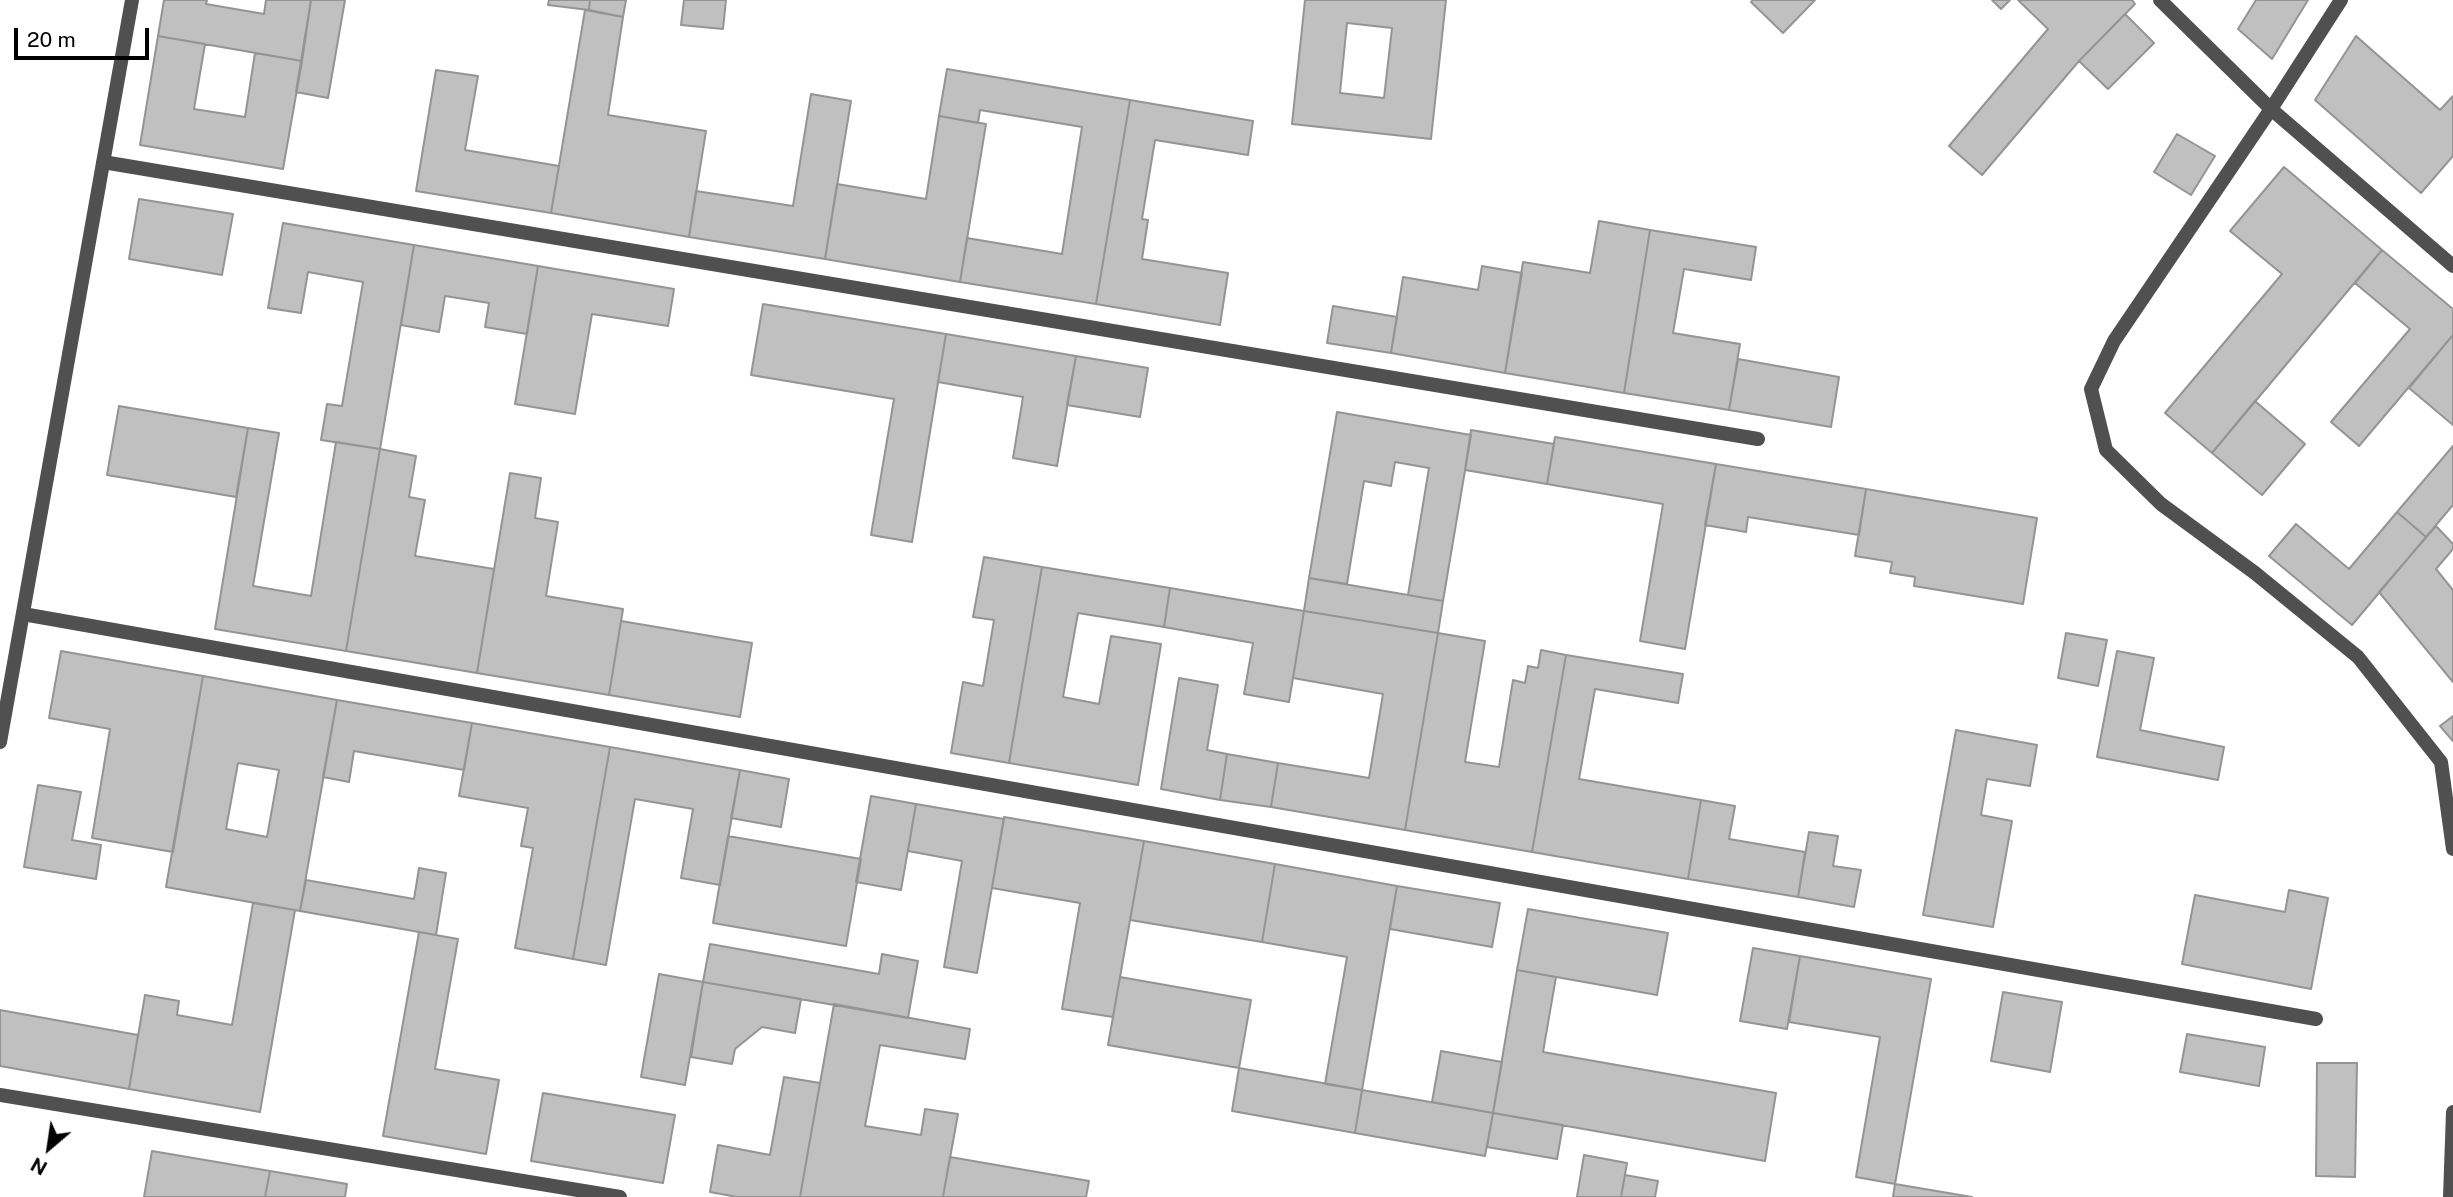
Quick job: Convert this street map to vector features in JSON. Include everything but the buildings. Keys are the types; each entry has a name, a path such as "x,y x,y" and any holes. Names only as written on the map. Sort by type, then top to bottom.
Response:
{"street":[{"path":"0,743 132,0"},
{"path":"2160,0 2271,109 2453,266"},
{"path":"2341,0 2271,109 2114,341 2091,389 2106,450 2161,504 2255,573 2358,657 2441,762 2453,849"},
{"path":"103,162 1758,439"},
{"path":"23,614 2316,1019"},
{"path":"0,1095 620,1197"},
{"path":"2450,1197 2453,1112"}]}
